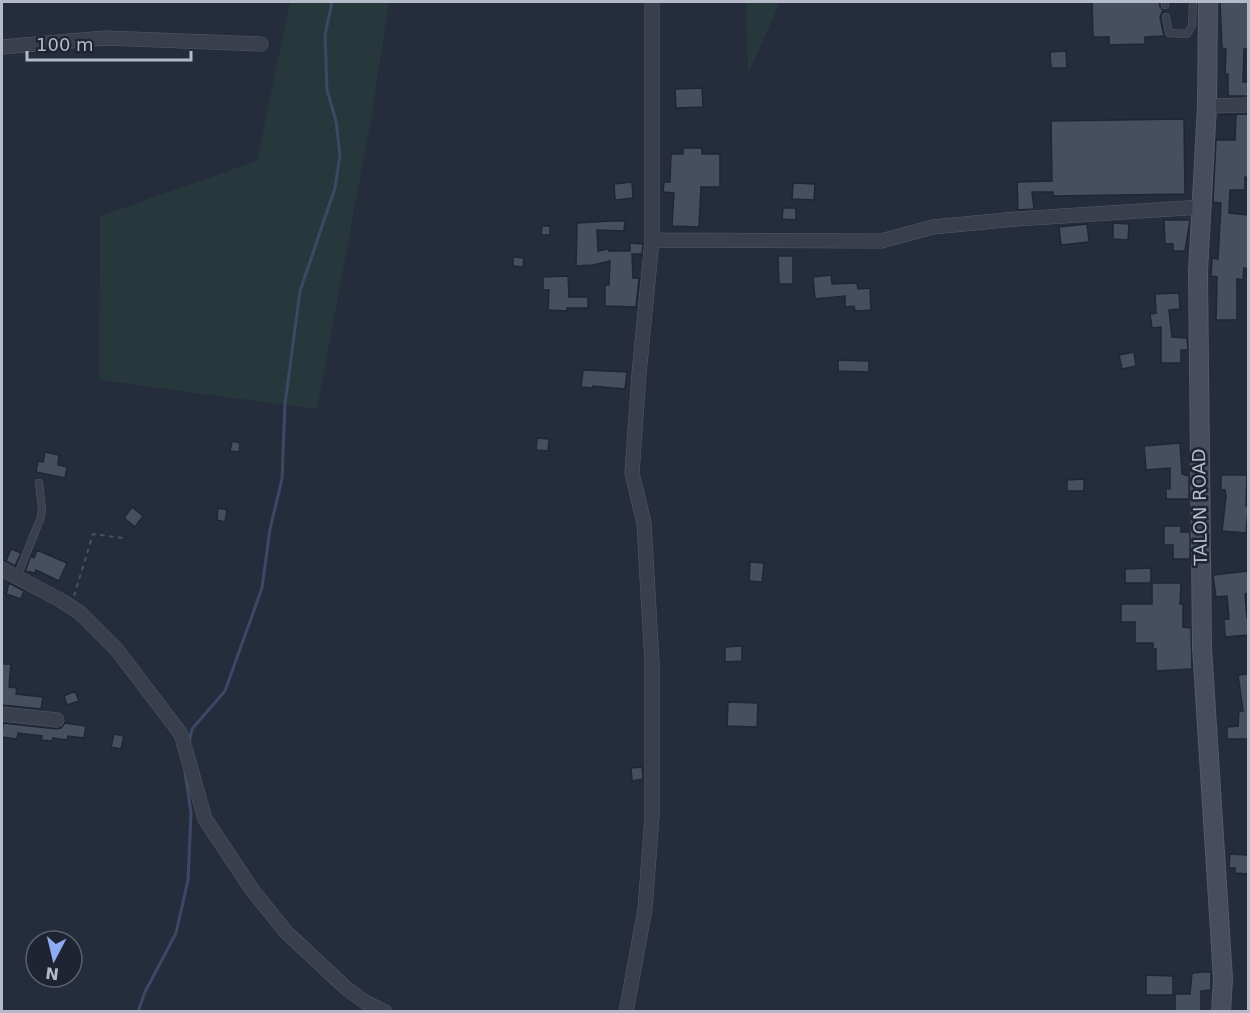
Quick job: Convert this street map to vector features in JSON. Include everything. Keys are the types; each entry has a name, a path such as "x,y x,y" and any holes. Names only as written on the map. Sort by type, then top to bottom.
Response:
{"street":[{"path":"627,1011 645,909 652,817 652,663 645,535 632,472 652,240 652,2"},
{"name":"TALON ROAD","path":"1208,2 1207,106 1198,272 1202,648 1223,979 1221,1011"},
{"path":"2,46 105,38 261,44"},
{"path":"1207,106 1248,105"},
{"path":"652,240 881,241 945,226 1202,207"},
{"path":"2,569 80,613 117,650 181,734 205,819 253,891 286,932 346,988 366,1002 385,1011"},
{"path":"2,714 57,720"}],"lane":[{"path":"1166,17 1169,33 1187,34 1192,26 1193,2"},
{"path":"17,577 41,517 39,483"}],"path":[{"path":"71,607 93,534 123,538"}],"shaded area":[{"path":"290,2 389,2 372,114 317,409 99,380 100,216 257,161"},
{"path":"746,2 780,2 748,74"}],"building":[{"path":"1092,2 1159,2 1163,10 1160,17 1164,36 1145,37 1145,44 1109,45 1109,37 1093,37"},
{"path":"1220,2 1248,2 1248,49 1244,49 1243,82 1248,82 1248,96 1228,96 1228,74 1225,74 1226,49 1222,48"},
{"path":"1066,51 1067,68 1051,68 1050,52"},
{"path":"702,88 703,107 676,108 675,89"},
{"path":"1248,114 1248,178 1245,177 1245,190 1230,190 1229,213 1248,215 1248,269 1244,268 1243,280 1237,279 1237,320 1216,320 1217,277 1211,276 1212,258 1218,259 1221,203 1213,202 1216,140 1235,140 1236,115 1219,115"},
{"path":"1184,119 1185,194 1053,196 1053,192 1032,192 1034,209 1018,210 1017,182 1052,181 1051,121"},
{"path":"683,148 702,148 702,154 720,154 720,187 701,187 699,227 672,226 674,193 663,192 664,182 670,182 671,154 683,154"},
{"path":"632,182 633,198 615,200 614,184"},
{"path":"793,183 815,184 814,200 792,199"},
{"path":"783,208 796,208 796,220 782,219"},
{"path":"1164,220 1190,220 1185,251 1173,251 1173,244 1165,244"},
{"path":"625,221 624,231 597,230 598,251 608,249 609,251 630,251 630,243 643,244 642,254 632,254 633,278 639,278 636,307 605,306 605,285 609,285 610,261 576,266 577,223"},
{"path":"1113,223 1129,224 1128,240 1113,239"},
{"path":"1087,224 1089,242 1061,245 1059,227"},
{"path":"542,226 550,226 550,235 541,235"},
{"path":"778,256 793,256 793,284 779,284"},
{"path":"513,257 524,258 523,267 513,266"},
{"path":"831,275 832,284 857,283 858,289 870,288 871,310 855,311 854,306 845,307 845,296 815,299 813,277"},
{"path":"568,276 569,297 588,297 588,308 567,308 567,311 548,310 549,290 543,290 543,277"},
{"path":"1179,293 1180,309 1169,310 1172,337 1187,338 1188,350 1181,350 1181,363 1161,363 1161,327 1152,328 1150,314 1156,313 1155,294"},
{"path":"1134,352 1136,366 1122,369 1119,355"},
{"path":"838,360 869,361 869,372 838,371"},
{"path":"583,370 627,372 625,389 581,387"},
{"path":"537,438 549,439 548,451 536,450"},
{"path":"232,441 240,443 239,452 230,451"},
{"path":"1180,443 1182,474 1189,476 1189,499 1166,499 1166,488 1170,489 1170,468 1146,470 1144,446"},
{"path":"45,452 59,455 58,465 67,467 65,478 36,472 38,461 43,462"},
{"path":"1221,475 1247,475 1246,533 1222,531 1226,496 1225,490 1221,490"},
{"path":"1084,479 1084,491 1067,491 1067,480"},
{"path":"132,507 143,516 135,527 124,518"},
{"path":"218,508 227,510 225,522 217,520"},
{"path":"1164,526 1181,526 1181,532 1190,532 1190,559 1173,559 1173,545 1164,545"},
{"path":"11,549 21,553 15,566 6,561"},
{"path":"37,550 67,563 59,581 36,570 35,573 25,571 31,556 34,558"},
{"path":"750,562 764,563 762,582 749,581"},
{"path":"1151,568 1151,583 1125,583 1125,569"},
{"path":"1248,571 1248,593 1245,594 1248,635 1225,637 1224,619 1229,619 1227,596 1216,597 1213,575"},
{"path":"9,583 24,591 21,599 6,594"},
{"path":"1152,583 1181,583 1180,604 1183,604 1183,627 1191,628 1192,669 1156,671 1156,649 1153,649 1153,643 1135,643 1135,622 1121,622 1121,604 1152,604"},
{"path":"742,646 742,661 725,662 725,647"},
{"path":"2,664 11,664 9,687 17,688 16,694 43,697 41,709 2,705"},
{"path":"1248,674 1248,739 1227,739 1227,727 1238,726 1239,711 1243,711 1238,675"},
{"path":"75,691 79,701 67,705 64,696"},
{"path":"728,702 758,703 757,727 727,726"},
{"path":"3,723 56,729 61,728 65,723 86,726 84,738 68,736 67,740 53,738 52,741 41,740 42,736 18,733 17,739 2,737"},
{"path":"114,734 124,736 121,749 111,747"},
{"path":"642,767 643,779 632,781 631,768"},
{"path":"1230,854 1248,855 1248,874 1235,873 1235,868 1229,868"},
{"path":"1211,972 1211,990 1201,991 1201,1011 1175,1011 1175,994 1190,994 1192,973"},
{"path":"1146,975 1173,976 1173,995 1146,995"}],"waterway":[{"path":"189,743 192,729 225,691 262,588 270,529 282,479 285,404 300,291 335,188 340,155 336,121 327,90 325,35 332,2"},
{"path":"138,1012 145,992 176,933 188,880 191,813 185,773"}]}
